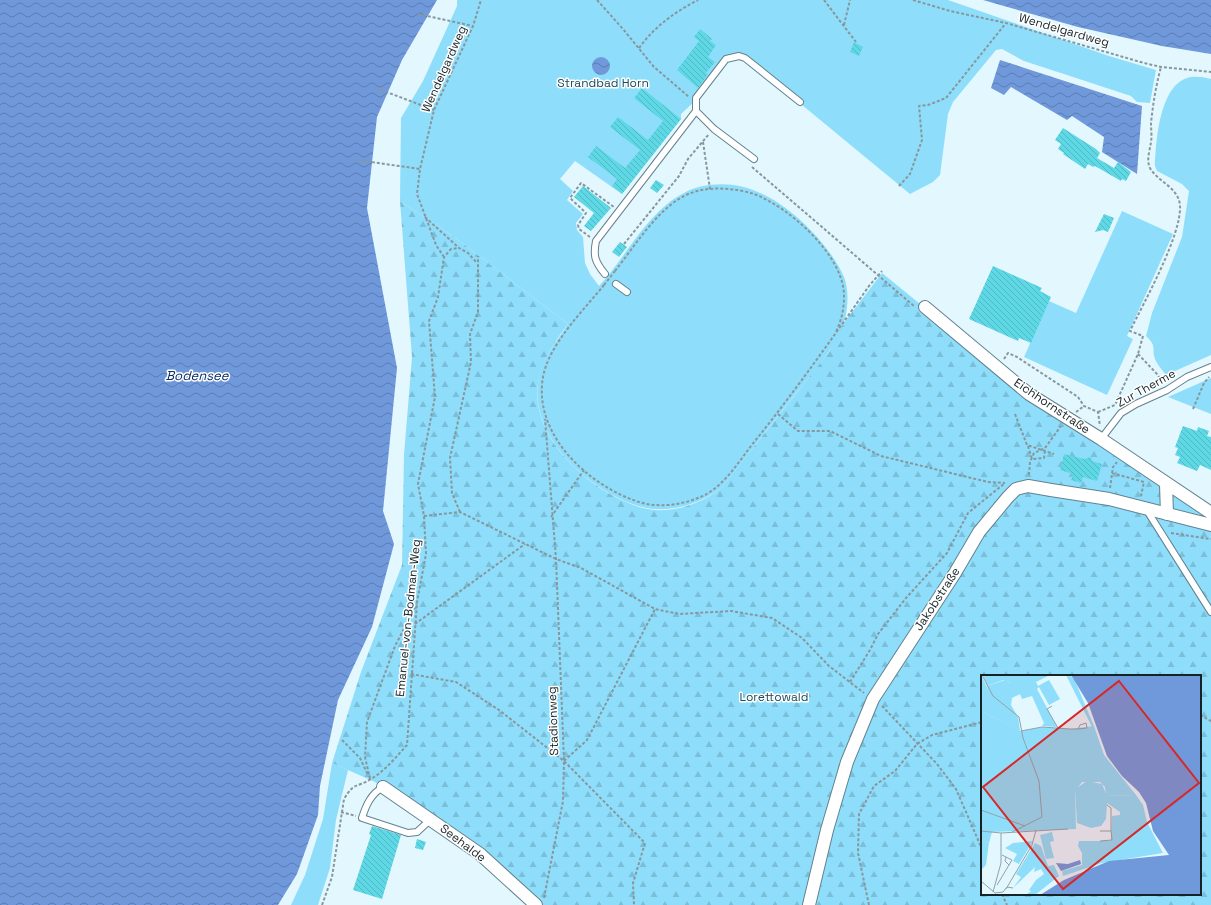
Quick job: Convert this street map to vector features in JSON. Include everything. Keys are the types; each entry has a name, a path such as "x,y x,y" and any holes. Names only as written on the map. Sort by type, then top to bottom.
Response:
{"street":[{"name":"Eichhornstraße","path":"921,308 1029,394 1102,439 1166,484 1211,513"},
{"path":"1166,484 1167,514"},
{"name":"Jakobstraße","path":"809,905 826,830 847,762 873,699 955,573 979,532 995,511 1016,489 1028,486 1109,499 1211,526"},
{"name":"Seehalde","path":"384,787 480,854 540,902"}],"lane":[{"path":"754,159 714,129 696,111 695,101 726,59 739,56 745,58 800,102"},
{"path":"605,274 599,267 593,254 596,241 696,111"},
{"path":"616,284 626,292"},
{"name":"Zur Therme","path":"1102,439 1120,413 1167,390 1187,377 1211,367"},
{"path":"1142,507 1160,532 1211,612"},
{"path":"384,787 376,791 362,818 408,833 417,832 431,819"}],"path":[{"name":"Wendelgardweg","path":"444,257 436,245 424,217 417,194 420,169 434,110 473,26 481,0"},
{"path":"597,0 654,67 695,101"},
{"path":"639,48 648,36 667,18 698,0"},
{"path":"824,0 856,42"},
{"path":"844,25 850,0"},
{"name":"Wendelgardweg","path":"913,0 950,11 1006,23 1161,67 1211,72"},
{"path":"418,14 473,26"},
{"path":"899,186 910,174 922,140 919,106 928,105 946,98 1006,23"},
{"path":"1004,358 1008,353 1017,357 1078,397 1084,406 1098,412 1114,405 1138,354 1143,336 1130,331 1176,234 1180,205 1170,186 1155,176 1149,166 1152,110 1161,67"},
{"path":"376,88 434,110"},
{"path":"624,244 679,176 688,159 714,129"},
{"path":"703,142 710,189"},
{"path":"356,160 420,169"},
{"path":"752,166 879,275 921,308"},
{"path":"596,241 579,229 578,225 586,213 570,198 581,183 619,211"},
{"path":"833,339 842,318 844,296 840,278 828,254 810,232 772,203 754,194 733,189 710,189 690,193 673,203 658,216 616,271 563,336 548,358 541,393 545,416 555,436 570,457 584,470 615,492 637,502 661,506 681,504 704,495 719,486 778,414 833,339 869,286 882,271"},
{"path":"424,217 478,263"},
{"path":"444,257 451,249 459,248"},
{"path":"460,512 452,493 450,458 471,362 470,334 478,312 478,256"},
{"name":"Emanuel-von-Bodman-Weg","path":"322,905 332,877 344,799 350,788 370,779 398,755 407,745 417,602 426,554 424,516 418,484 435,397 429,321 438,297 444,257"},
{"path":"1138,354 1157,374 1167,390"},
{"path":"1193,409 1204,383 1211,374"},
{"path":"1098,412 1102,439"},
{"path":"778,414 798,431 830,432 881,456 988,482 1005,483 968,513 947,553 906,598 878,634 850,682"},
{"path":"1015,414 1032,459"},
{"name":"Stadionweg","path":"540,902 563,801 564,761 556,559 552,535 545,416"},
{"path":"1030,462 1034,453 1038,449 1045,448 1063,424"},
{"path":"1027,445 1054,454"},
{"path":"1032,459 1044,458 1045,451"},
{"path":"1109,499 1112,473 1117,461"},
{"path":"551,517 584,470"},
{"path":"1112,473 1144,482 1142,507"},
{"path":"424,516 460,512 556,559 581,568 655,610 679,614 731,611 772,618 802,638 829,666 886,709 937,764 956,789 981,847"},
{"path":"1160,532 1211,539"},
{"path":"415,624 525,544"},
{"path":"370,779 365,757 367,722 392,653 417,602"},
{"path":"564,761 587,740 655,610"},
{"path":"411,674 456,682 499,710 564,761 645,843 633,883 634,905"},
{"path":"1201,716 1211,721"},
{"path":"869,905 858,853 859,814 874,786 895,771 918,744 932,735 981,722"},
{"path":"342,740 360,758 370,779"},
{"path":"341,812 362,818"},
{"path":"1002,895 1007,905"}],"green space":[{"name":"Strandbad Horn","path":"457,0 948,0 1109,56 1156,70 1150,103 1137,102 1131,96 1024,61 1002,49 996,50 953,102 948,114 940,175 933,182 910,194 745,58 726,59 695,101 681,114 681,119 622,194 575,161 560,179 573,191 567,200 583,214 576,223 577,230 583,237 585,263 590,274 599,286 648,223 671,201 684,193 702,186 722,184 751,189 772,199 797,217 820,240 830,253 838,265 846,282 848,298 845,319 830,351 722,487 695,503 673,508 652,509 623,500 604,490 585,477 554,443 544,424 538,404 538,383 540,373 550,351 568,324 453,236 400,201 401,118 423,81 457,6"},
{"path":"1202,77 1211,79 1211,355 1166,375 1156,361 1153,345 1146,336 1152,313 1182,237 1189,191 1182,184 1157,171 1155,166 1156,144 1161,117 1170,92 1178,83 1187,78"},
{"name":"Lorettowald","path":"400,201 453,236 568,324 553,345 540,374 538,383 538,404 544,424 554,444 569,462 586,478 605,491 624,501 653,510 674,509 696,503 722,487 829,352 843,324 882,273 1043,404 1211,516 1211,905 536,905 431,819 375,782 332,763 361,672 402,565 404,455 412,357"},
{"path":"1122,211 1173,234 1127,336 1133,339 1107,395 1024,357 1049,301 1076,313"},
{"path":"1211,378 1211,414 1168,397"},
{"path":"332,763 348,770 336,820 330,868 318,905 291,905 305,875 323,819"}],"water":[{"name":"Bodensee","path":"0,0 437,0 402,60 377,117 367,208 397,368 383,511 394,544 372,627 338,700 320,786 318,815 297,874 278,905 0,905"},
{"path":"983,0 1211,0 1211,54 1162,46 1078,27"},
{"path":"601,57 607,60 610,66 607,72 601,75 595,72 592,66 595,60"},
{"path":"1000,60 1142,106 1137,174 1102,152 1104,137 1072,116 1067,120 1011,87 1004,95 991,88"}],"building":[{"path":"700,29 712,39 710,41 716,45 708,57 715,62 706,73 708,74 698,88 677,70 699,41 694,37"},
{"path":"854,42 863,47 859,56 850,52"},
{"path":"642,88 681,119 622,194 612,186 617,179 588,157 596,146 625,168 640,150 610,127 618,117 648,140 663,121 634,98"},
{"path":"1063,128 1096,149 1100,153 1097,158 1114,168 1118,162 1131,172 1126,181 1122,179 1121,181 1095,166 1093,167 1088,164 1085,169 1063,154 1064,153 1058,149 1061,144 1055,140"},
{"path":"656,180 664,185 657,193 650,188"},
{"path":"583,186 611,208 591,231 584,226 594,213 574,197"},
{"path":"1104,214 1114,218 1108,232 1103,230 1095,232"},
{"path":"620,242 627,247 619,257 612,252"},
{"path":"993,266 1042,288 1040,291 1051,297 1031,343 1019,338 1018,341 969,319"},
{"path":"1183,426 1197,431 1198,427 1209,431 1207,436 1211,437 1211,470 1200,465 1197,471 1177,463 1180,457 1175,455 1178,448 1175,447"},
{"path":"1064,454 1084,459 1091,457 1092,461 1102,464 1097,481 1083,477 1081,483 1071,480 1073,474 1060,470"},
{"path":"372,826 401,835 382,899 353,890 371,835 369,834"},
{"path":"417,839 426,842 423,850 415,848"}]}
